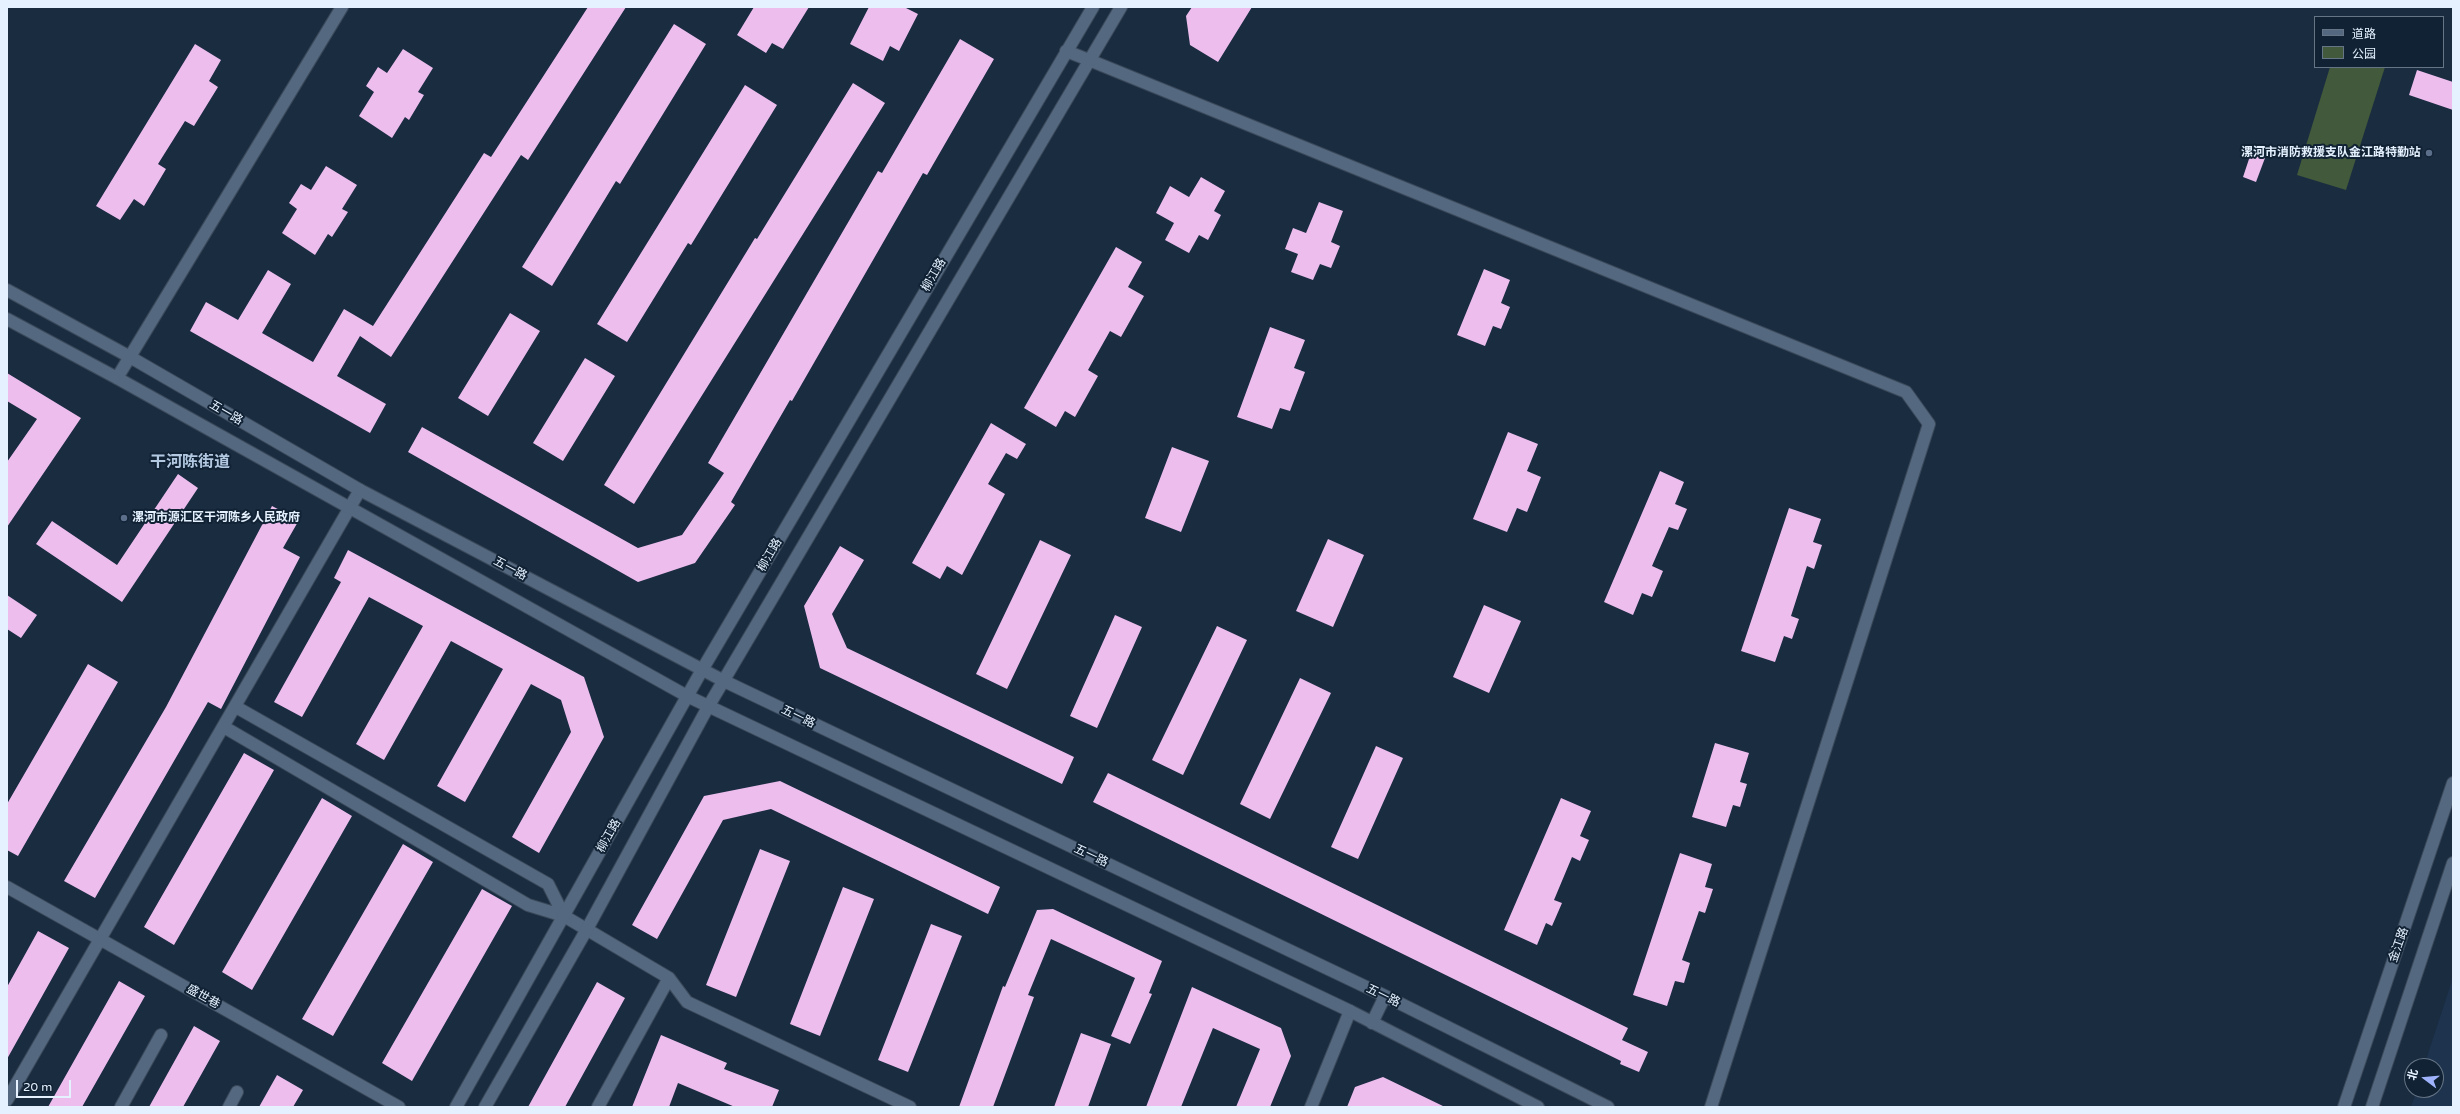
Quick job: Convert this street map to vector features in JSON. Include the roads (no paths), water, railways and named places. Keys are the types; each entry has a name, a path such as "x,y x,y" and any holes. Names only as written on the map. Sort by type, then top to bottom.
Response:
{"street":[{"path":"117,378 342,7"},
{"name":"柳江路","path":"456,1107 702,670 1093,7"},
{"name":"柳江路","path":"485,1107 588,929 708,707 1121,7"},
{"path":"1066,51 1906,392 1929,424 1711,1107"},
{"name":"五一路","path":"7,290 130,357 360,490 702,670 1384,996 1608,1107"},
{"name":"五一路","path":"7,319 117,378 708,707 1350,1011 1538,1107"},
{"path":"7,1100 224,728 360,490"},
{"path":"236,706 548,884 564,916"},
{"path":"224,728 528,905 564,916 588,929 669,978 687,1002 910,1107"},
{"name":"金江路","path":"2344,1107 2453,783"},
{"name":"金江路","path":"2372,1107 2452,869"},
{"name":"盛世巷","path":"7,887 399,1107"},
{"path":"598,1107 669,978"},
{"path":"1372,1023 1384,996"},
{"path":"1311,1107 1350,1011"},
{"path":"121,1107 161,1035"},
{"path":"229,1107 237,1092"}],"place":[{"name":"漯河市消防救援支队金江路特勤站","path":"2429,153"},
{"name":"漯河市源汇区干河陈乡人民政府","path":"124,518"}],"district":[{"name":"干河陈街道","path":"190,463"}]}
